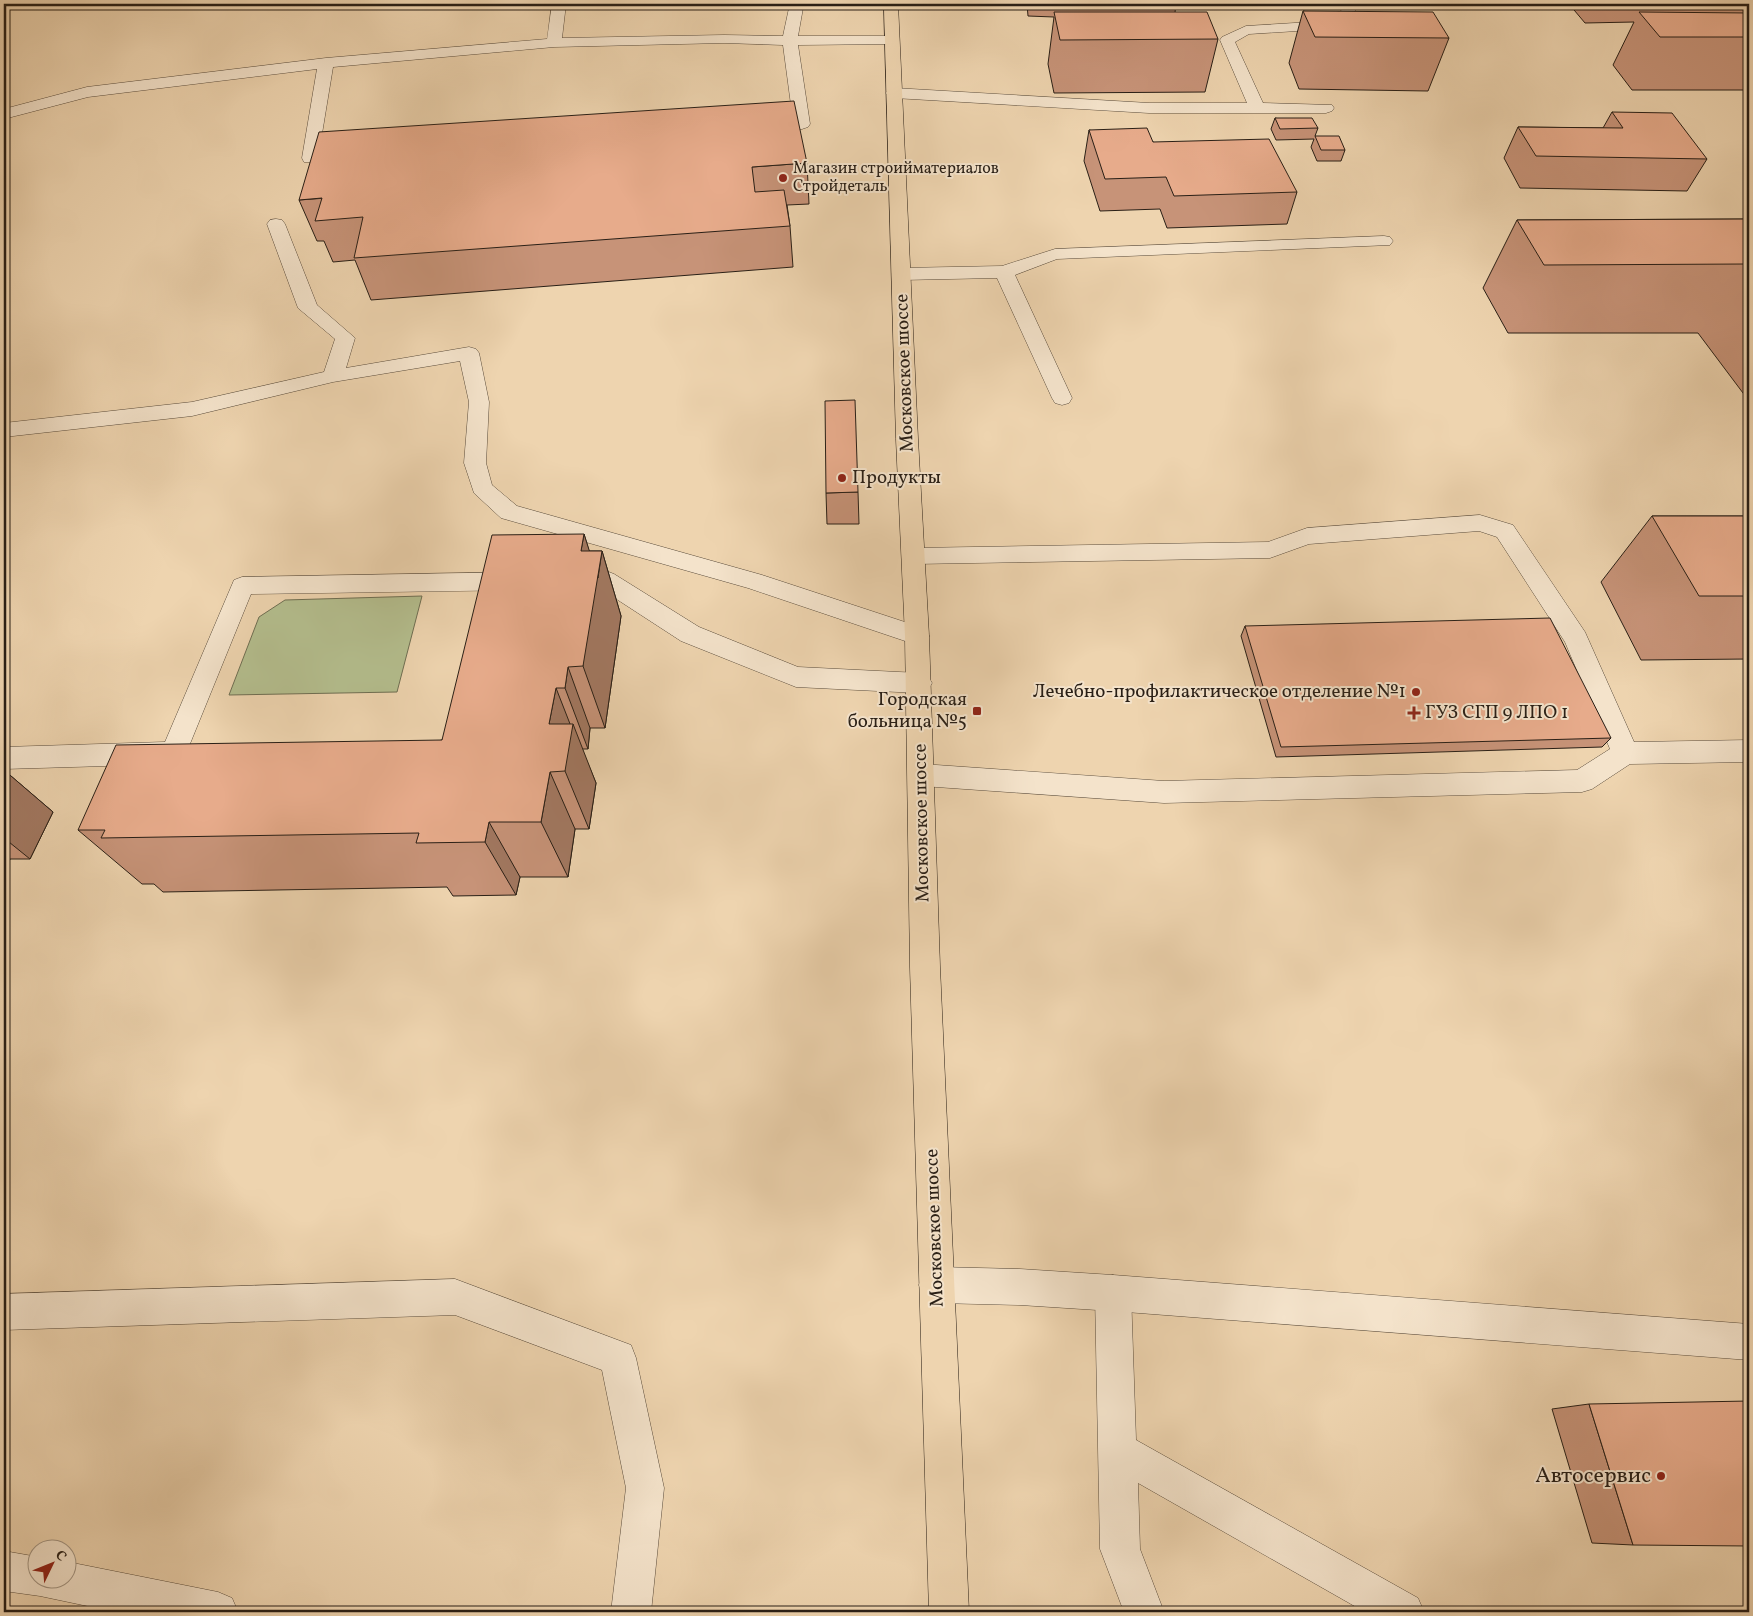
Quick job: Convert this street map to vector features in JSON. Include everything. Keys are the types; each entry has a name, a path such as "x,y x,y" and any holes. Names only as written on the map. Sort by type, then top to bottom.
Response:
{"main road":[{"name":"Московское шоссе","path":"891,4 900,274 919,683 925,967 948,1612"}],"street":[{"path":"554,43 559,4"},
{"path":"743,129 802,124 790,40 796,8 794,4"},
{"path":"1257,108 1226,40 1246,30 1313,26 1347,14 1351,4"},
{"path":"4,114 87,92 326,63 554,43 724,39 892,40"},
{"path":"310,158 326,63"},
{"path":"894,93 1149,108 1326,108"},
{"path":"276,224 308,308 345,338 333,376"},
{"path":"900,274 1004,272 1055,254 1384,241"},
{"path":"1004,272 1062,398"},
{"path":"4,430 192,409 333,376 470,353 479,402 475,463 482,488 508,512 754,580 917,636"},
{"path":"914,556 1270,550 1307,536 1480,523 1505,531 1576,639 1625,753"},
{"path":"4,758 174,753 242,586 606,580 690,634 796,677 919,683"},
{"path":"922,775 1164,792 1572,782 1582,781 1625,753 1749,751"},
{"path":"937,1285 1020,1287 1113,1293 1749,1342"},
{"path":"1113,1293 1120,1549 1144,1612"},
{"path":"4,1312 455,1297 618,1358 645,1488 631,1612"},
{"path":"1117,1450 1404,1612"},
{"path":"4,1571 28,1575"},
{"path":"78,1584 218,1612"}],"green space":[{"path":"422,596 397,692 229,695 259,617 285,600"}],"building":[{"path":"1303,11 1433,12 1449,38 1315,37"},
{"path":"1054,12 1207,12 1218,39 1060,40"},
{"path":"1639,12 1749,13 1749,37 1660,37"},
{"path":"794,101 807,163 752,167 755,192 784,190 790,226 354,258 363,217 315,221 322,198 299,200 319,132"},
{"path":"1612,112 1672,113 1707,159 1536,156 1518,127 1623,128"},
{"path":"1275,118 1312,118 1318,128 1280,129"},
{"path":"1147,128 1153,142 1269,139 1297,192 1174,196 1166,177 1105,179 1089,130"},
{"path":"1315,136 1339,136 1345,150 1321,150"},
{"path":"1749,219 1749,269 1745,264 1544,265 1517,220"},
{"name":"Продукты","path":"855,400 858,492 826,493 825,401"},
{"path":"1652,516 1749,516 1749,596 1699,596"},
{"path":"584,534 581,551 602,551 583,666 568,667 565,688 556,688 549,724 573,724 565,771 550,772 541,822 489,822 485,842 416,843 419,833 101,838 105,830 78,830 116,745 442,740 492,535"},
{"name":"Лечебно-профилактическое отделение №1","path":"1550,618 1611,738 1281,747 1245,626"},
{"name":"Автосервис","path":"1749,1401 1749,1546 1633,1545 1589,1404"}],"place":[{"name":"Магазин строийматериалов Стройдеталь","path":"783,178"},
{"name":"Продукты","path":"842,478"},
{"name":"Лечебно-профилактическое отделение №1","path":"1416,692"},
{"name":"Городская больница №5","path":"977,711"},
{"name":"ГУЗ СГП 9 ЛПО 1","path":"1414,713"},
{"name":"Автосервис","path":"1661,1476"}]}
